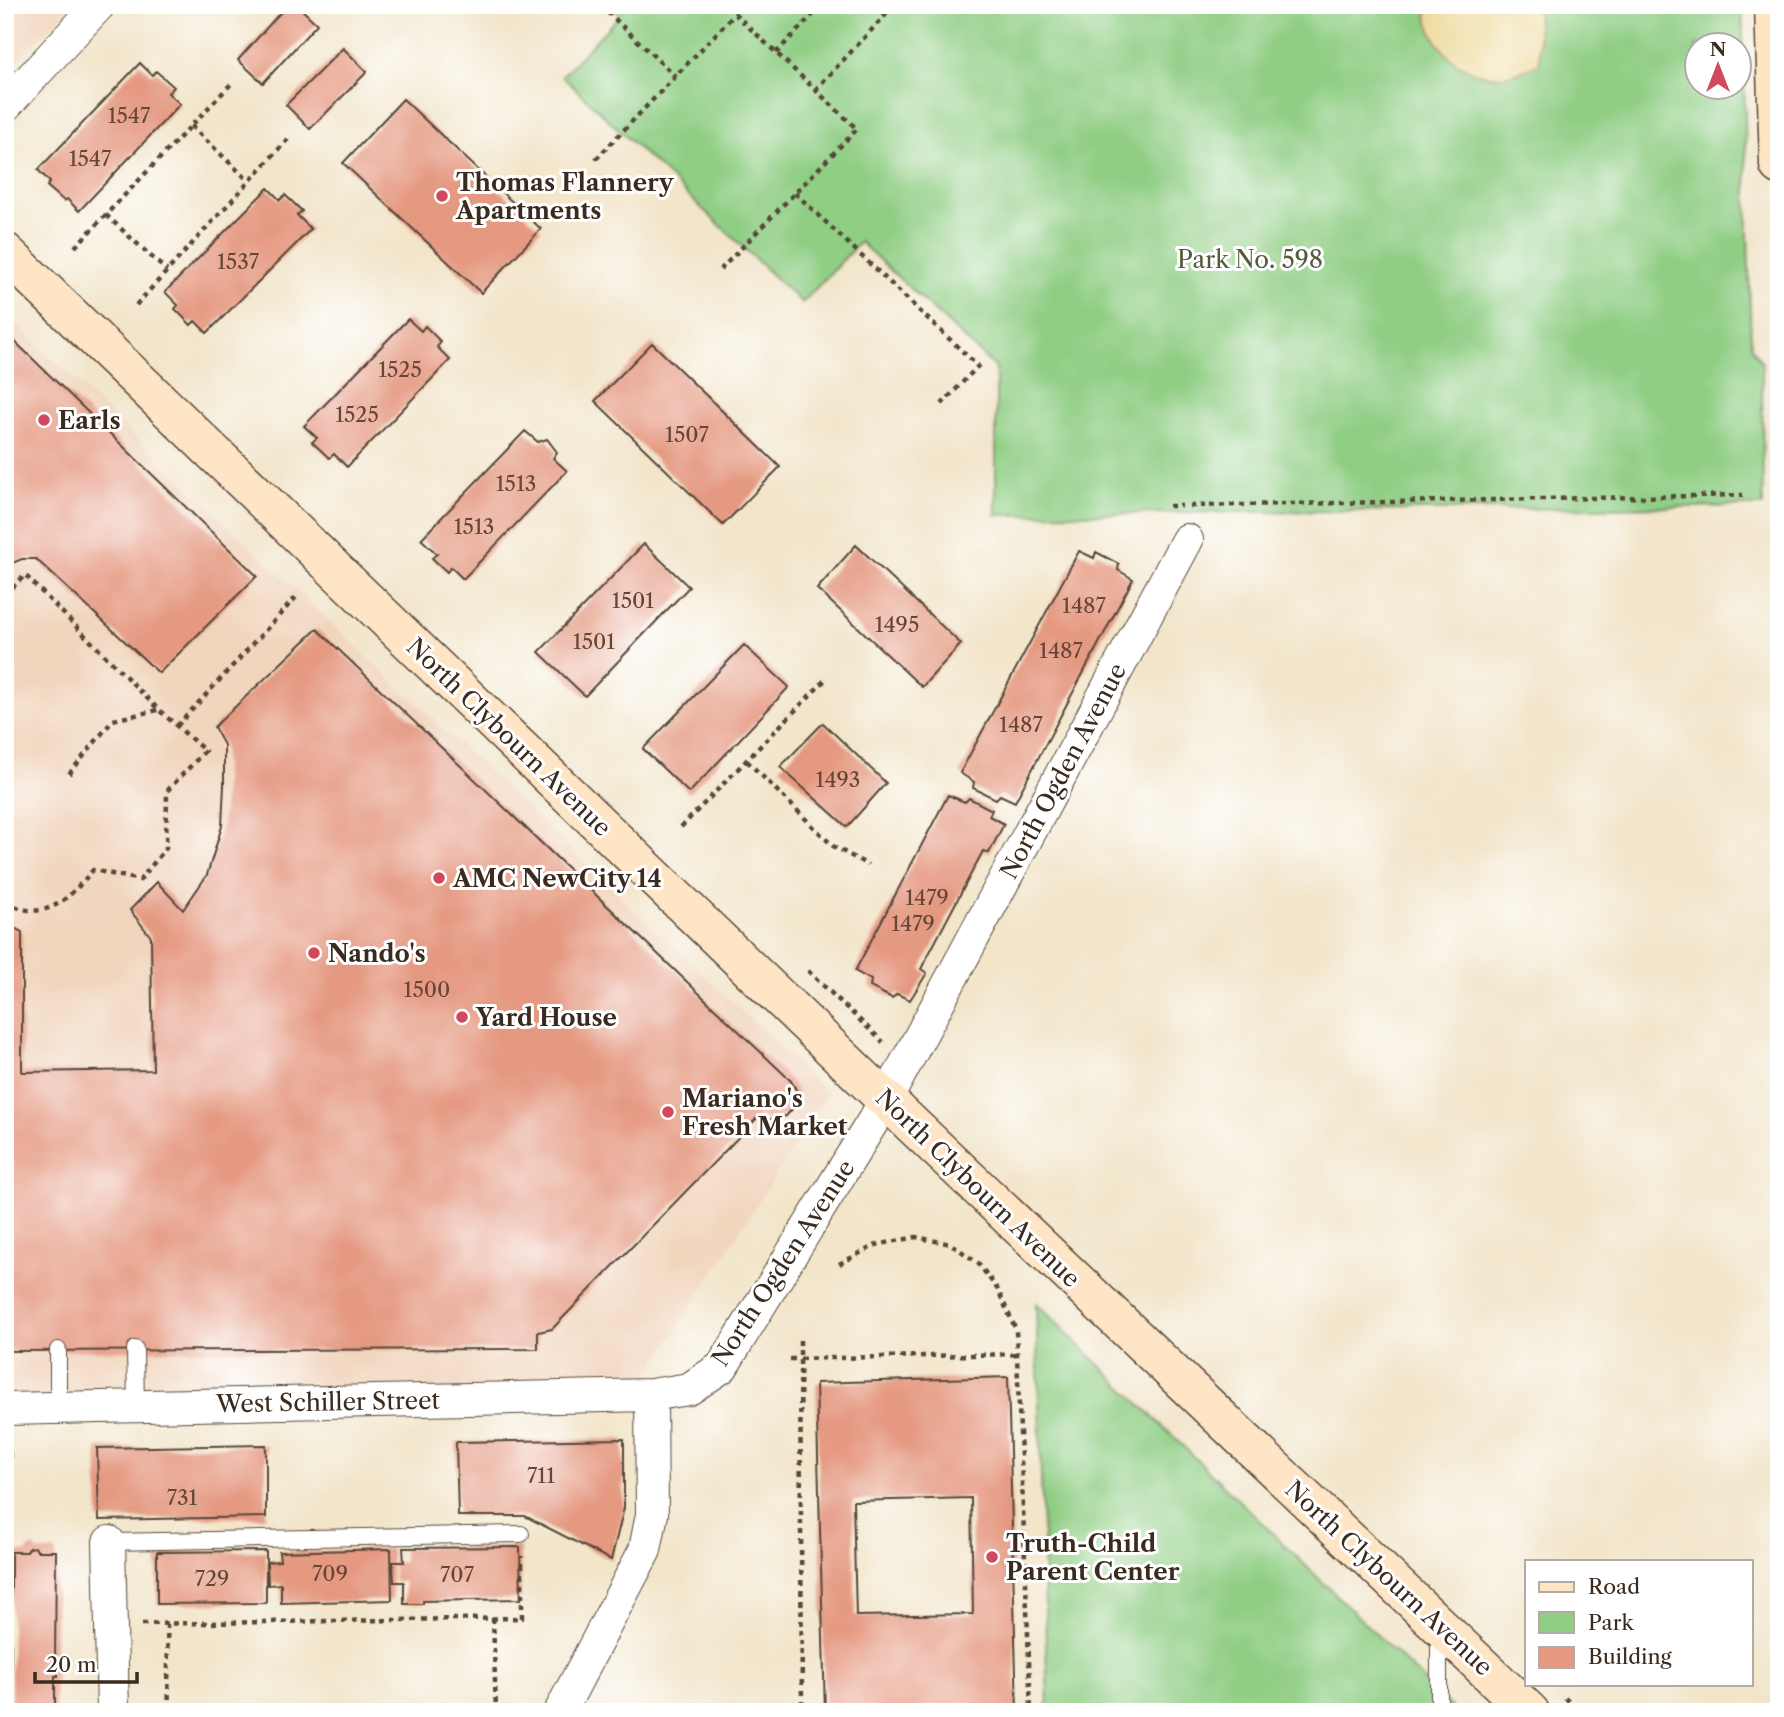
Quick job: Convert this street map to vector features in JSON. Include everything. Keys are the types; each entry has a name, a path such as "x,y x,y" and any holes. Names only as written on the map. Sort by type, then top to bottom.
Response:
{"main road":[{"path":"1774,5 1779,165"},
{"name":"North Clybourn Avenue","path":"5,252 886,1100 1530,1712"}],"street":[{"path":"5,106 99,5"},
{"name":"North Ogden Avenue","path":"651,1395 688,1389 722,1367 886,1100 1187,540"},
{"path":"560,1712 645,1550 652,1514 651,1395"},
{"name":"West Schiller Street","path":"5,1409 651,1395"},
{"path":"109,1542 113,1712"}],"lane":[{"path":"135,1349 136,1406"},
{"path":"58,1350 58,1408"},
{"path":"109,1542 521,1534"},
{"path":"1438,1626 1439,1712"}],"path":[{"path":"600,5 676,77"},
{"path":"776,53 822,5"},
{"path":"815,90 895,5"},
{"path":"596,159 735,14 857,130 717,273"},
{"path":"75,247 231,84"},
{"path":"191,126 249,181"},
{"path":"135,305 289,138"},
{"path":"795,193 978,366 942,404"},
{"path":"106,215 167,271"},
{"path":"1169,506 1743,495"},
{"path":"5,595 25,575 159,710 205,751 167,791 166,848 140,880 93,870 71,896 44,911 22,911 5,901"},
{"path":"177,726 298,595"},
{"path":"681,827 825,680"},
{"path":"69,774 113,720 159,710"},
{"path":"747,761 833,846 867,865"},
{"path":"839,1264 876,1245 916,1237 951,1244 978,1263 998,1290 1016,1330 1031,1712"},
{"path":"800,1340 802,1712"},
{"path":"790,1359 1017,1354"},
{"path":"142,1610 142,1624 523,1619 521,1534"},
{"path":"493,1619 496,1712"},
{"path":"167,1623 169,1712"}],"shaded area":[{"path":"5,5 73,5 5,72"},
{"path":"5,314 828,1093 635,1395 5,1410"}],"green space":[{"name":"Park No. 598","path":"611,5 1742,5 1743,32 1682,32 1682,102 1745,102 1751,346 1762,363 1763,506 996,515 996,368 860,242 802,303 562,76 620,15"},
{"path":"1036,1303 1456,1712 1048,1712"}],"sand":[{"path":"1426,5 1537,5 1540,63 1505,76 1492,76 1466,68 1455,62 1438,43 1428,19"}],"building":[{"path":"287,5 297,5 317,24 263,83 238,60"},
{"path":"343,48 367,72 310,129 286,105"},
{"path":"140,63 152,75 156,71 174,87 168,93 180,104 79,211 47,186 50,182 38,170"},
{"name":"Thomas Flannery Apartments","path":"403,99 541,229 481,293 343,163"},
{"path":"268,188 280,200 285,195 302,211 297,215 311,229 207,333 195,321 191,325 175,309 178,305 165,292"},
{"path":"408,319 421,331 425,326 441,342 437,347 450,360 347,467 334,454 329,458 312,442 317,438 304,426"},
{"path":"5,332 257,576 159,673 36,559 22,559 5,566"},
{"path":"652,343 780,467 723,525 595,401"},
{"path":"525,431 538,442 547,439 557,452 553,458 567,471 463,579 451,567 447,572 432,558 437,554 421,539"},
{"path":"644,544 689,587 585,696 539,652"},
{"path":"856,545 961,644 922,687 817,589"},
{"path":"1079,551 1094,558 1096,552 1119,564 1118,570 1133,579 1015,802 1000,795 996,799 973,788 974,782 960,773"},
{"path":"317,629 791,1081 798,1093 795,1106 786,1116 767,1120 759,1116 552,1329 538,1332 538,1349 5,1351 5,923 22,932 22,1072 153,1070 151,937 130,910 157,882 183,910 207,875 222,826 224,785 224,745 214,727"},
{"path":"744,645 789,687 689,793 643,749"},
{"path":"823,723 886,783 847,827 780,767"},
{"path":"948,795 965,802 969,798 992,810 989,816 1004,824 989,853 983,851 921,969 927,973 910,1000 897,994 892,998 870,987 871,980 855,971"},
{"name":"Truth-Child Parent Center","path":"1008,1377 1017,1712 825,1712 816,1383","holes":["971,1498 973,1614 856,1616 853,1501"]},
{"path":"624,1439 624,1508 611,1560 525,1516 458,1516 456,1442"},
{"path":"266,1445 266,1517 99,1520 97,1448"},
{"path":"5,1454 11,1454 11,1526 5,1527"},
{"path":"35,1547 37,1551 56,1551 55,1663 58,1662 58,1676 55,1676 55,1712 11,1712 11,1552 27,1552 29,1548"},
{"path":"520,1547 521,1599 423,1601 423,1604 404,1604 404,1582 394,1582 393,1562 404,1562 403,1548"},
{"path":"391,1549 392,1600 281,1603 281,1584 268,1585 267,1562 280,1561 279,1552"},
{"path":"266,1551 266,1603 157,1604 157,1552"}],"place":[{"name":"Thomas Flannery Apartments","path":"442,196"},
{"name":"Earls","path":"44,420"},
{"name":"AMC NewCity 14","path":"439,878"},
{"name":"Nando's","path":"314,953"},
{"name":"Yard House","path":"462,1017"},
{"name":"Mariano's Fresh Market","path":"668,1112"},
{"name":"Truth-Child Parent Center","path":"992,1557"}]}
